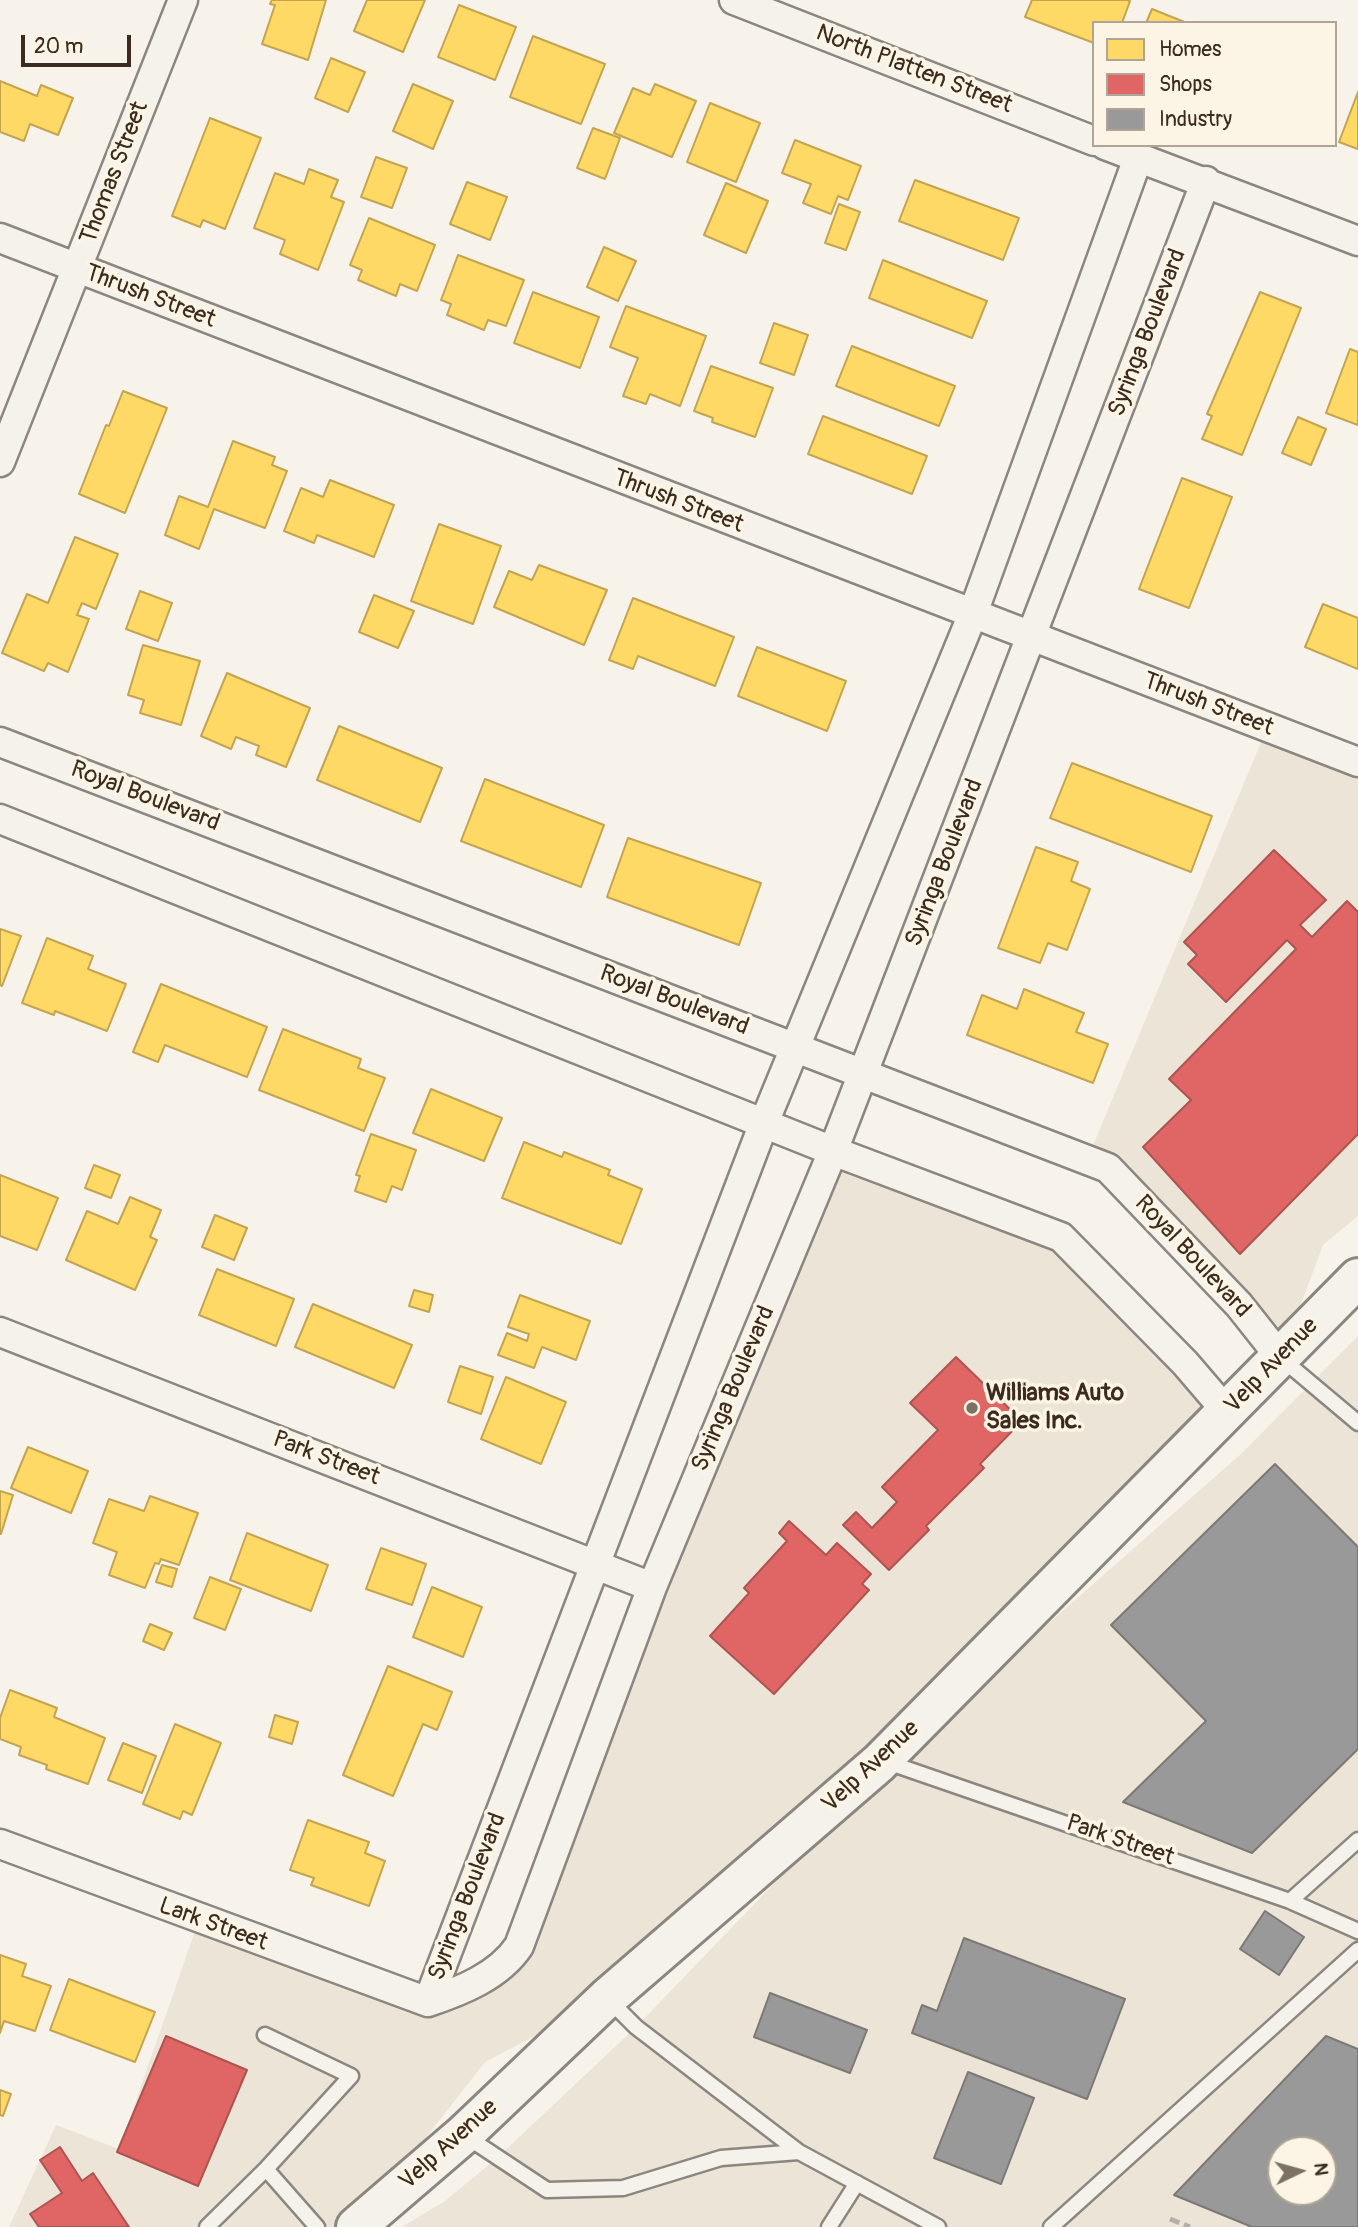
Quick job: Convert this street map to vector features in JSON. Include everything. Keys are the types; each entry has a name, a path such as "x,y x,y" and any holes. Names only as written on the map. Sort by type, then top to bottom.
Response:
{"main road":[{"name":"Velp Avenue","path":"356,2227 463,2134 607,1998 879,1763 1358,1278"}],"street":[{"name":"Thomas Street","path":"0,462 183,0"},
{"name":"North Platten Street","path":"734,0 1092,140"},
{"path":"1110,147 1206,181 1358,241"},
{"name":"Syringa Boulevard","path":"428,2002 764,1123 972,616 1138,158"},
{"name":"Syringa Boulevard","path":"428,2002 474,1984 511,1958 519,1946 652,1587 834,1151 1206,181"},
{"name":"Thrush Street","path":"0,238 972,616 1358,762"},
{"name":"Royal Boulevard","path":"0,742 1108,1168 1239,1305 1281,1358"},
{"path":"0,819 834,1151 1061,1237 1185,1363 1227,1412"},
{"name":"Park Street","path":"0,1332 652,1587"},
{"name":"Lark Street","path":"0,1844 428,2002"}],"lane":[{"path":"1281,1358 1358,1423"},
{"name":"Park Street","path":"879,1763 892,1761 1290,1901 1358,1931"},
{"path":"1290,1901 1358,1840"},
{"path":"1051,2227 1358,1950"},
{"path":"607,1998 636,2027 799,2152 938,2227"},
{"path":"207,2227 266,2169 351,2076 265,2035"},
{"path":"463,2134 547,2190 623,2188 721,2158 799,2152"},
{"path":"266,2169 317,2227"},
{"path":"829,2227 857,2183"}],"shaded area":[{"path":"1267,728 1358,762 1358,1216 1323,1245 1281,1358 1087,1160"},
{"path":"833,1151 1061,1237 1227,1412 607,1998 485,2062 356,2227 9,2227 56,2125 119,2149 199,1920 428,2002 502,1965"},
{"path":"1358,1336 1358,2227 402,2227 445,2201 497,2158 636,2027 892,1761 1241,1454"}],"building: Homes":[{"path":"272,0 326,0 308,60 262,44 275,5 270,4"},
{"path":"367,0 425,0 403,52 354,31"},
{"path":"1032,0 1130,1 1123,21 1092,21 1092,42 1025,17"},
{"path":"459,5 516,27 495,80 438,57"},
{"path":"1152,9 1182,21 1147,21"},
{"path":"533,36 605,64 581,124 510,97"},
{"path":"331,58 365,72 348,112 315,98"},
{"path":"0,81 37,96 41,85 73,98 58,135 30,124 24,141 0,132"},
{"path":"413,84 453,101 433,149 393,131"},
{"path":"655,84 696,101 672,157 614,133 633,88 650,95"},
{"path":"1358,92 1358,149 1339,142"},
{"path":"710,103 760,123 736,182 687,162"},
{"path":"210,118 261,138 225,229 203,220 200,227 172,216"},
{"path":"593,128 620,138 605,179 577,168"},
{"path":"795,140 861,166 848,200 838,196 831,214 803,203 811,184 782,173"},
{"path":"376,157 407,168 392,208 361,197"},
{"path":"309,169 338,180 331,197 344,202 318,270 280,254 285,240 254,228 275,173 304,184"},
{"path":"915,180 1019,218 1003,260 899,221"},
{"path":"467,182 507,197 490,240 450,224"},
{"path":"726,183 768,201 746,253 704,235"},
{"path":"839,204 860,212 846,250 825,243"},
{"path":"369,218 435,245 417,291 400,284 396,296 358,280 362,270 350,265"},
{"path":"604,247 636,261 618,301 587,287"},
{"path":"458,255 524,280 506,326 488,320 484,330 447,315 451,304 441,300"},
{"path":"883,260 987,301 972,338 869,298"},
{"path":"533,292 599,317 580,368 514,343"},
{"path":"1260,292 1301,308 1242,455 1202,439 1212,416 1207,414"},
{"path":"626,306 706,336 680,406 650,394 646,404 623,396 638,358 610,347"},
{"path":"774,323 808,335 794,375 760,363"},
{"path":"852,346 955,386 939,426 836,386"},
{"path":"1350,349 1358,352 1358,425 1326,413"},
{"path":"711,366 773,388 755,437 712,422 713,418 694,411"},
{"path":"123,391 167,408 125,513 79,494 106,425 109,426"},
{"path":"823,416 927,456 912,494 808,454"},
{"path":"1298,417 1326,429 1311,465 1282,453"},
{"path":"233,441 275,457 272,465 287,471 265,528 214,509 199,549 165,535 179,496 208,507"},
{"path":"1182,478 1232,497 1189,608 1139,589"},
{"path":"330,480 394,505 374,557 317,535 314,543 284,531 301,488 323,497"},
{"path":"439,524 501,546 473,624 411,601"},
{"path":"75,537 118,554 96,609 82,603 77,615 89,619 68,672 48,663 44,671 2,653 27,594 48,603"},
{"path":"539,565 607,590 584,645 494,607 509,571 532,580"},
{"path":"140,591 172,603 158,641 126,629"},
{"path":"374,595 414,611 398,648 359,632"},
{"path":"633,598 734,637 715,686 638,656 633,669 609,660"},
{"path":"1323,604 1358,618 1358,669 1305,647"},
{"path":"143,645 200,661 181,725 140,713 144,700 128,695"},
{"path":"757,647 846,681 827,731 738,696"},
{"path":"227,673 310,708 286,767 256,755 259,746 236,737 231,749 201,736"},
{"path":"339,726 442,768 420,822 317,780"},
{"path":"1072,763 1212,816 1191,872 1050,818"},
{"path":"485,779 604,825 581,887 461,841"},
{"path":"628,838 761,883 739,945 607,897"},
{"path":"1036,847 1078,862 1071,881 1090,889 1067,950 1048,943 1040,963 998,948"},
{"path":"0,929 21,936 2,986 0,985"},
{"path":"47,938 93,956 88,969 126,984 107,1031 55,1011 54,1015 22,1003"},
{"path":"161,984 267,1027 247,1077 165,1045 158,1062 133,1052"},
{"path":"1024,989 1084,1013 1076,1032 1108,1044 1093,1083 967,1035 982,995 1017,1009"},
{"path":"283,1029 361,1059 358,1068 385,1078 364,1131 259,1090"},
{"path":"431,1089 502,1118 484,1161 413,1133"},
{"path":"371,1134 416,1150 402,1190 392,1186 386,1202 355,1191 360,1176 356,1175"},
{"path":"524,1142 562,1157 564,1152 610,1170 608,1175 642,1189 621,1244 502,1198"},
{"path":"94,1165 120,1175 111,1198 85,1188"},
{"path":"0,1175 58,1198 37,1250 0,1236"},
{"path":"130,1197 161,1210 150,1237 157,1240 135,1290 66,1260 87,1211 118,1224"},
{"path":"215,1215 247,1228 234,1260 202,1247"},
{"path":"217,1269 294,1299 276,1346 199,1315"},
{"path":"414,1290 433,1295 429,1312 409,1306"},
{"path":"520,1295 590,1321 576,1360 542,1347 534,1368 498,1355 507,1333 527,1341 529,1334 508,1327"},
{"path":"313,1304 412,1345 394,1388 295,1347"},
{"path":"460,1366 493,1377 481,1414 448,1402"},
{"path":"506,1377 566,1402 541,1464 481,1439"},
{"path":"28,1447 88,1471 71,1513 11,1488"},
{"path":"0,1491 13,1495 1,1534 0,1534"},
{"path":"150,1496 198,1513 179,1565 161,1559 159,1564 155,1563 145,1588 109,1575 117,1552 93,1543 109,1499 144,1511"},
{"path":"247,1533 328,1565 311,1611 230,1580"},
{"path":"381,1548 426,1564 412,1605 366,1589"},
{"path":"162,1565 177,1569 172,1587 156,1582"},
{"path":"210,1577 241,1589 225,1630 194,1618"},
{"path":"432,1587 482,1607 463,1657 413,1637"},
{"path":"150,1624 172,1633 164,1650 143,1641"},
{"path":"388,1666 452,1692 437,1730 423,1724 393,1796 343,1775"},
{"path":"10,1690 57,1708 54,1717 105,1738 88,1784 46,1769 47,1765 19,1755 21,1747 0,1739 0,1718"},
{"path":"275,1715 298,1722 292,1744 269,1737"},
{"path":"175,1724 221,1743 192,1815 183,1811 180,1819 143,1804"},
{"path":"123,1743 156,1756 142,1793 108,1780"},
{"path":"308,1820 369,1842 365,1853 385,1861 369,1906 311,1885 314,1878 290,1870"},
{"path":"0,1955 26,1964 22,1976 51,1986 35,2031 4,2021 0,2033"},
{"path":"69,1979 155,2012 135,2062 50,2030"},
{"path":"0,2090 11,2094 3,2116 0,2115"}],"building: Shops":[{"path":"1274,850 1326,900 1300,925 1312,937 1347,901 1358,912 1358,1134 1240,1254 1143,1147 1191,1100 1169,1079 1296,949 1287,940 1226,1002 1188,964 1197,955 1184,942"},
{"path":"956,1357 1022,1421 980,1464 984,1468 926,1526 929,1530 889,1570 843,1525 856,1512 872,1528 897,1502 882,1487 938,1430 910,1403"},
{"path":"789,1521 826,1555 837,1543 871,1574 862,1584 869,1590 774,1694 710,1636 749,1593 744,1588 787,1541 779,1533"},
{"path":"166,2036 247,2070 198,2186 117,2152"},
{"path":"60,2147 82,2181 93,2173 129,2227 39,2227 30,2214 62,2193 40,2160"}],"building: Industry":[{"path":"1275,1464 1358,1547 1358,1749 1252,1853 1123,1802 1206,1721 1111,1625"},
{"path":"1265,1911 1304,1937 1279,1975 1240,1949"},
{"path":"964,1938 1125,1999 1087,2099 912,2033 922,2005 937,2011"},
{"path":"770,1993 867,2030 850,2073 754,2037"},
{"path":"1326,2036 1358,2049 1358,2227 1252,2227 1174,2195"},
{"path":"968,2072 1034,2098 1001,2184 934,2158"}],"railway":[{"path":"1170,2219 1190,2227"}],"place":[{"name":"Williams Auto Sales Inc.","path":"972,1408"}]}
